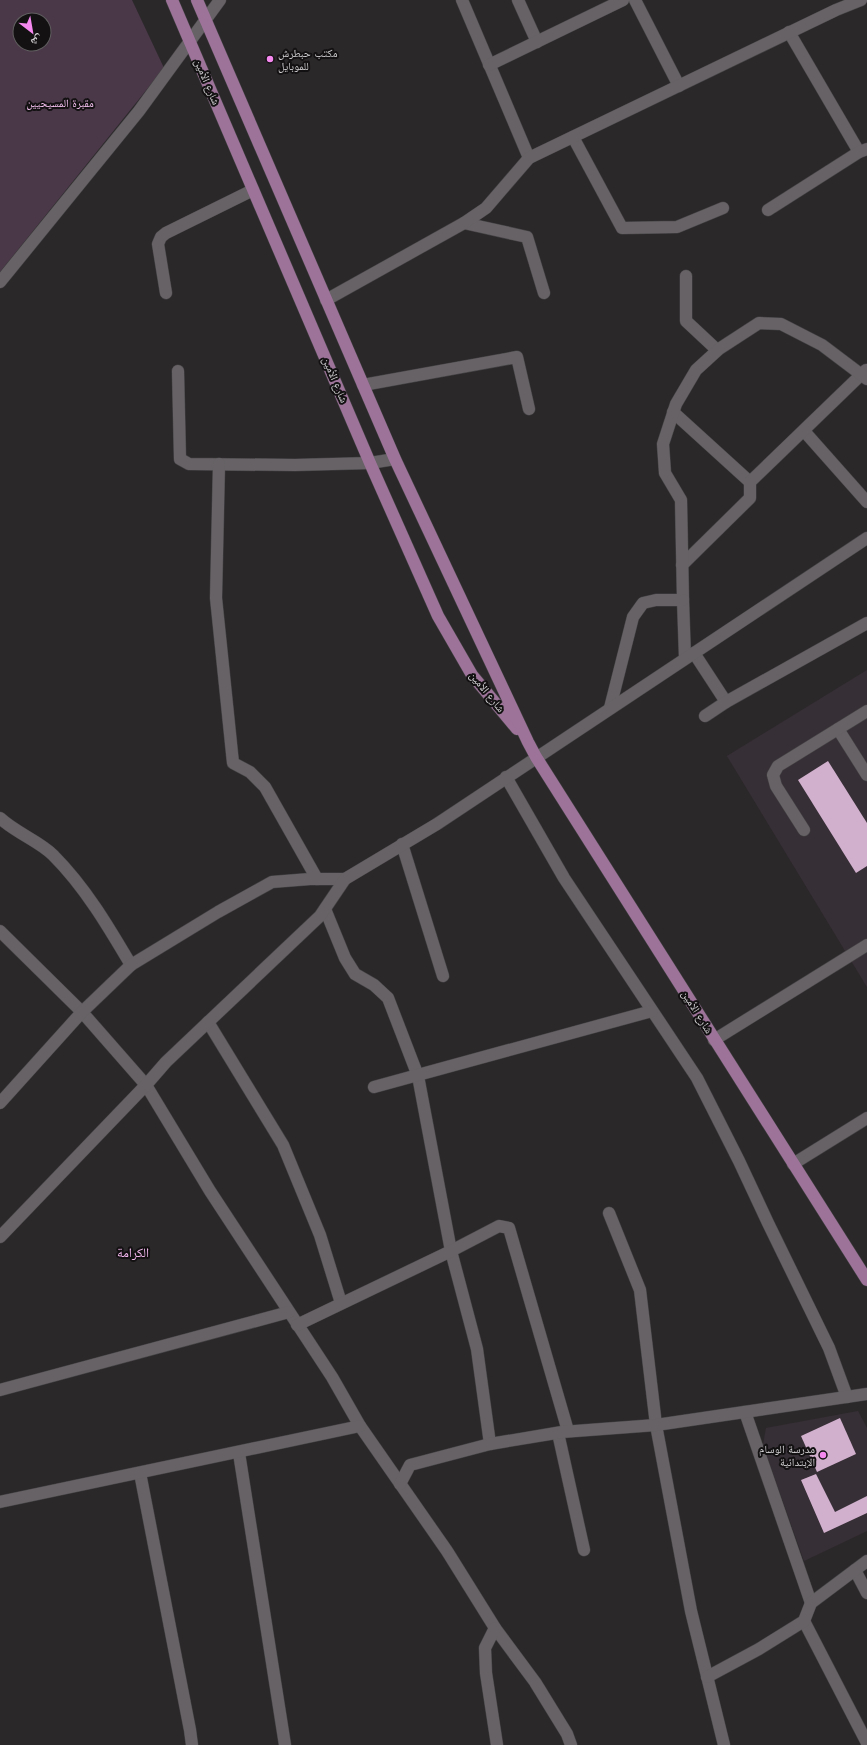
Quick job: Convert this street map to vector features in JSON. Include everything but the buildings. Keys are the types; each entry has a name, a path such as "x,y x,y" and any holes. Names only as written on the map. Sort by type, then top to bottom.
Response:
{"main road":[{"name":"شارع الأمين","path":"172,0 370,463 438,616 472,675 528,742"},
{"name":"شارع الأمين","path":"197,0 395,459 528,742 714,1040 867,1280"}],"street":[{"path":"0,282 139,112 205,18 220,0"},
{"path":"462,0 529,158"},
{"path":"518,0 537,42"},
{"path":"489,65 622,0"},
{"path":"635,0 679,86"},
{"path":"326,300 464,223 486,208 529,158 789,32 833,5 862,0"},
{"path":"768,210 863,150 789,32"},
{"path":"573,137 622,228 677,227 723,208"},
{"path":"166,294 158,244 161,237 166,233 253,190"},
{"path":"464,223 528,237 544,293"},
{"path":"686,276 686,321 717,350"},
{"path":"682,565 750,498 750,482 865,374 822,345 781,324 759,323 717,350 696,370 676,404 663,444 666,473 681,500 682,565 683,600 690,655 726,702"},
{"path":"363,385 517,358 528,409"},
{"path":"178,371 180,459 189,464 370,463 395,459"},
{"path":"673,412 750,482"},
{"path":"804,431 867,502"},
{"path":"219,464 216,598 233,763 250,772 265,787 317,880"},
{"path":"0,1237 146,1085 166,1062 320,916 345,879 437,824 867,538"},
{"path":"610,708 633,618 642,603 656,600 683,600"},
{"path":"706,716 726,702 867,623"},
{"path":"804,830 776,786 773,775 778,766 867,711"},
{"path":"838,729 867,775"},
{"path":"506,777 564,878 697,1078 739,1161 829,1348 847,1397"},
{"path":"0,818 9,826 52,854 89,896 131,965"},
{"path":"402,844 443,976"},
{"path":"0,1103 82,1012 131,965 218,912 272,882 345,879"},
{"path":"325,909 345,958 355,974 374,985 388,998 418,1076 452,1252 477,1349 490,1444"},
{"path":"0,931 82,1012 146,1085 210,1191 332,1377 360,1426 446,1551 495,1628 535,1682 567,1734 571,1745"},
{"path":"714,1040 867,945"},
{"path":"374,1087 652,1011"},
{"path":"208,1022 283,1145 320,1235 341,1303"},
{"path":"793,1164 865,1117"},
{"path":"609,1213 640,1290 656,1425 691,1610 724,1745"},
{"path":"297,1325 452,1252 499,1226 509,1228 563,1432 584,1550"},
{"path":"0,1390 289,1312"},
{"path":"400,1484 410,1465 490,1444 563,1432 656,1425 867,1394"},
{"path":"745,1412 811,1603"},
{"path":"0,1502 360,1426"},
{"path":"239,1452 285,1745"},
{"path":"140,1473 192,1745"},
{"path":"708,1677 759,1649 804,1621 811,1603 867,1561"},
{"path":"855,1570 867,1593"},
{"path":"804,1621 867,1743"},
{"path":"495,1628 485,1648 486,1673 497,1745"}],"shaded area":[{"path":"867,670 867,987 727,756"},
{"path":"858,1411 867,1428 867,1531 804,1561 763,1445 766,1428"}],"green space":[{"name":"مقبرة المسيحيين","path":"0,0 132,0 164,68 0,272"}],"place":[{"name":"مكتب حبطرش للموبايل","path":"270,59"},
{"name":"مدرسة الوسام الإبتدائية","path":"823,1455"}],"district":[{"name":"الكرامة","path":"133,1252"}]}
